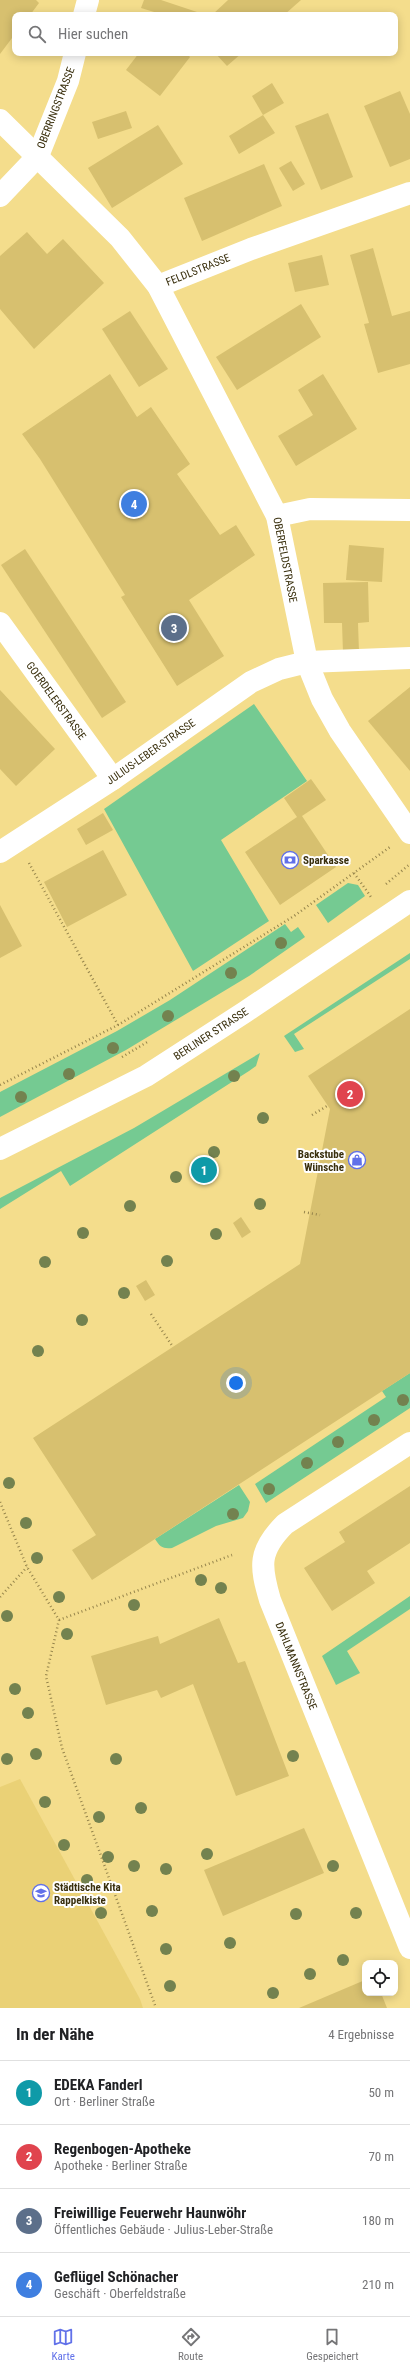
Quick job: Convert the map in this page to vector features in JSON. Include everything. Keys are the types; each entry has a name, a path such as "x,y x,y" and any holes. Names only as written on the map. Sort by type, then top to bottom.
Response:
{"street":[{"path":"85,12 88,0"},
{"name":"OBERRINGSTRASSE","path":"0,196 38,156 68,81 74,56"},
{"name":"FELDLSTRASSE","path":"0,120 120,238 158,286 251,249 410,193"},
{"name":"OBERFELDSTRASSE","path":"158,286 278,516 307,662 322,699 403,838"},
{"path":"278,516 310,510 410,510"},
{"name":"GOERDELERSTRASSE","path":"0,623 113,779"},
{"name":"JULIUS-LEBER-STRASSE","path":"0,852 113,779 251,682 279,669 307,662 410,658"},
{"name":"BERLINER STRASSE","path":"0,1149 146,1076 252,1008 410,901"},
{"name":"DAHLMANNSTRASSE","path":"410,1443 285,1524 271,1537 265,1552 263,1565 264,1579 270,1600 410,1948"}],"path":[{"path":"0,1085 118,1025 294,916 403,838"},
{"path":"25,856 118,1025"},
{"path":"381,888 410,864"},
{"path":"364,901 375,892"},
{"path":"121,1058 153,1038"},
{"path":"312,1115 327,1106"},
{"path":"304,1212 320,1215"},
{"path":"151,1314 173,1347"},
{"path":"0,1502 27,1567 59,1620 46,1676 62,1748 156,2008"},
{"path":"59,1620 232,1555"},
{"path":"0,1597 27,1567"}],"shaded area":[{"name":"Städtische Kita Rappelkiste","path":"20,1779 140,1999 143,2008 0,2008 0,1787"}],"green space":[{"path":"254,704 307,781 221,840 269,921 193,971 104,809"},
{"path":"348,883 358,885 365,896 328,923 316,905"},
{"path":"285,924 291,932 298,927 305,937 249,976 126,1050 0,1117 0,1092 117,1031 170,1000"},
{"path":"410,953 410,959 294,1034 304,1049 295,1052 284,1036"},
{"path":"260,1053 256,1066 249,1071 70,1186 61,1171 0,1209 0,1198 134,1128"},
{"path":"410,1373 410,1408 266,1503 255,1484 386,1397 382,1391"},
{"path":"239,1485 250,1502 248,1511 243,1518 216,1526 172,1548 164,1548 157,1542 155,1539"},
{"path":"410,1596 410,1609 347,1651 360,1673 336,1685 322,1656"}],"building":[{"path":"0,0 36,0 39,3 32,12 12,12 12,38 0,54"},
{"path":"144,0 161,0 197,12 154,12 141,8"},
{"path":"228,0 301,0 287,12 215,12"},
{"path":"137,56 190,57 160,96 126,70"},
{"path":"218,56 239,56 227,66"},
{"path":"272,83 284,103 263,115 252,96"},
{"path":"400,91 410,114 410,159 390,167 364,106"},
{"path":"126,111 132,128 98,139 92,122"},
{"path":"328,113 353,177 321,190 295,126"},
{"path":"263,115 275,133 239,154 229,136"},
{"path":"158,125 183,164 112,208 88,168"},
{"path":"291,161 305,184 293,191 279,168"},
{"path":"264,164 282,206 202,241 184,198"},
{"path":"27,232 47,254 63,239 104,283 34,349 0,309 0,256"},
{"path":"373,248 392,316 410,311 410,364 378,373 364,324 369,323 350,255"},
{"path":"322,255 329,285 295,292 288,263"},
{"path":"301,304 321,337 237,390 216,357"},
{"path":"130,311 168,369 139,387 102,329"},
{"path":"110,374 137,417 151,407 190,464 177,474 220,535 236,525 255,555 189,600 224,656 177,686 121,597 125,595 40,459 22,434"},
{"path":"323,374 357,429 296,466 278,436 313,415 298,390"},
{"path":"349,545 384,548 382,582 346,580"},
{"path":"25,549 126,702 102,718 1,565"},
{"path":"368,582 369,622 358,623 359,652 343,653 342,623 324,623 323,583"},
{"path":"410,687 410,771 368,721"},
{"path":"0,690 55,749 16,786 0,769"},
{"name":"Sparkasse","path":"311,779 326,800 302,816 336,867 280,905 245,852 297,817 284,798"},
{"path":"103,813 113,830 86,845 77,829"},
{"path":"103,850 127,895 67,927 44,882"},
{"path":"0,905 22,946 0,958"},
{"path":"410,1009 410,1373 92,1580 72,1550 96,1535 33,1438 300,1264 330,1109 308,1076"},
{"path":"204,1158 214,1174 205,1181 194,1165"},
{"path":"241,1217 251,1232 242,1238 233,1223"},
{"path":"146,1280 155,1295 145,1301 136,1286"},
{"path":"410,1486 410,1543 367,1571 375,1583 332,1611 304,1568 345,1542 339,1532"},
{"path":"219,1618 238,1663 245,1661 289,1776 236,1796 193,1684 161,1698 157,1690 106,1705 91,1656 158,1636 160,1644"},
{"path":"304,1828 324,1873 223,1916 204,1870"},
{"path":"362,1981 362,1996 382,1996 387,2008 299,2008"}],"place":[{"name":"Geflügel Schönacher","path":"134,504"},
{"name":"Freiwillige Feuerwehr Haunwöhr","path":"174,628"},
{"name":"Sparkasse","path":"290,860"},
{"name":"Regenbogen-Apotheke","path":"350,1094"},
{"name":"Backstube Wünsche","path":"357,1160"},
{"name":"EDEKA Fanderl","path":"204,1170"},
{"name":"Städtische Kita Rappelkiste","path":"41,1893"}]}
